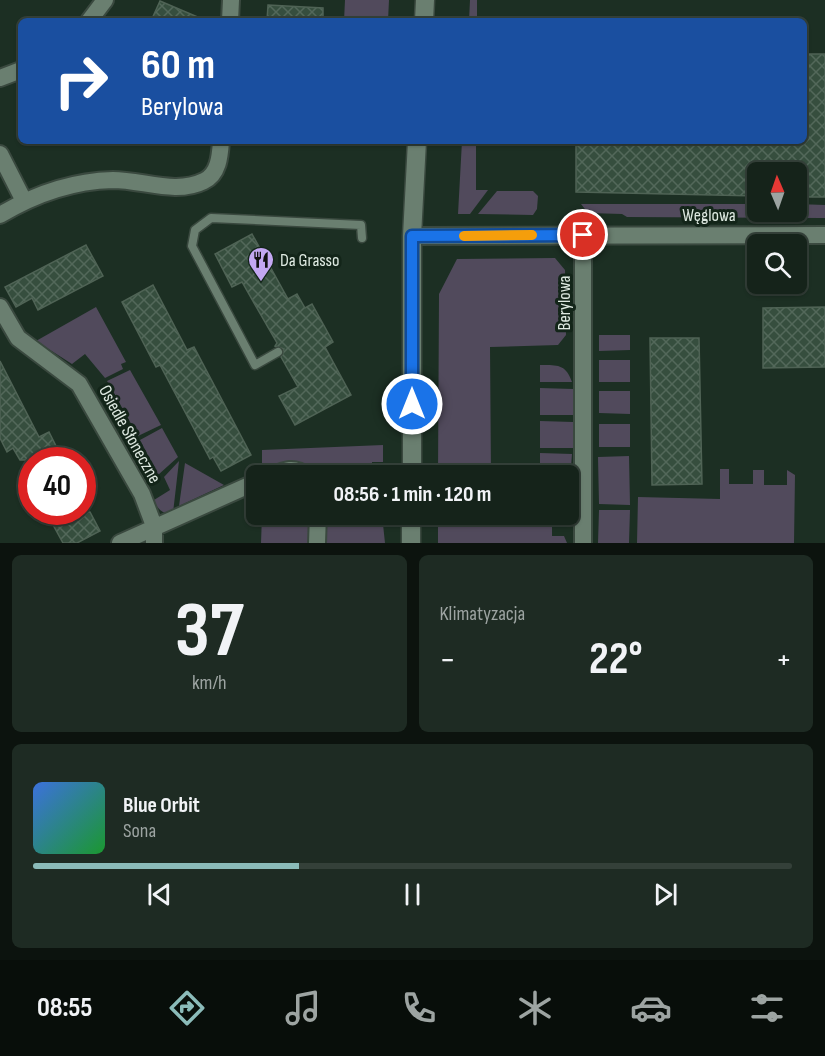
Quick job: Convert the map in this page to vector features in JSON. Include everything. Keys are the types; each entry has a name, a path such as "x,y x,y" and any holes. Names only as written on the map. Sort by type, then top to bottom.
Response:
{"street":[{"path":"91,18 105,0"},
{"path":"230,18 231,0"},
{"path":"424,18 425,0"},
{"path":"0,78 18,71"},
{"path":"0,215 24,201 69,184 114,180 186,188 207,180 219,164 221,144"},
{"path":"412,465 412,236 417,144"},
{"path":"0,154 24,201"},
{"path":"412,236 583,235"},
{"name":"Węglowa","path":"583,235 825,235"},
{"name":"Berylowa","path":"582,543 583,235"},
{"name":"Osiedle Słoneczne","path":"0,307 18,338 79,384 142,494 154,535"},
{"path":"120,543 154,535 246,487"},
{"path":"317,543 318,525"},
{"path":"411,525 411,543"}],"lane":[{"path":"278,352 255,365 192,246 195,230 211,218 362,225 362,238"}],"shaded area":[{"path":"345,0 389,0 388,18 344,18"},
{"path":"470,0 477,0 477,18 469,18"},
{"path":"462,144 476,144 476,190 488,190 470,214 458,214"},
{"path":"497,191 533,191 538,196 537,209 533,215 478,214"},
{"path":"581,204 747,204 747,218 627,217 622,214 588,213"},
{"path":"807,204 825,205 825,218 807,218"},
{"path":"555,258 565,270 566,335 558,345 490,347 491,465 438,465 439,294 457,259"},
{"path":"96,307 126,362 121,364 123,369 105,378 85,354 72,364 36,341"},
{"path":"599,335 630,335 630,350 599,351"},
{"path":"599,360 630,360 630,382 599,382"},
{"path":"540,365 551,365 564,369 572,382 540,382"},
{"path":"130,370 161,425 138,436 107,381"},
{"path":"540,388 573,389 573,415 540,415"},
{"path":"599,391 630,391 630,414 599,413"},
{"path":"540,421 573,422 573,448 540,448"},
{"path":"599,424 630,424 630,447 599,447"},
{"path":"162,428 178,457 158,475 140,440"},
{"path":"383,445 383,462 372,462 372,465 262,465 262,450"},
{"path":"540,453 572,454 571,465 540,465"},
{"path":"629,456 630,505 599,504 598,457"},
{"path":"179,461 173,513 166,513 159,509 154,500 170,490 164,477"},
{"path":"185,463 224,485 179,506"},
{"path":"720,469 729,469 729,484 753,484 753,470 764,470 764,485 787,485 787,470 795,475 794,543 637,543 638,497 720,499"},
{"path":"599,510 630,510 629,543 598,543"},
{"path":"262,525 383,525 385,543 261,543"},
{"path":"438,525 552,525 552,536 564,536 567,543 438,543"}],"building":[{"path":"160,1 200,18 152,18"},
{"path":"268,5 323,8 323,18 267,18"},
{"path":"807,54 825,54 825,197 807,197 807,162 747,162 747,196 576,192 576,144 807,144"},
{"path":"252,234 288,299 297,294 305,308 312,304 333,342 325,347 351,395 295,425 279,396 298,387 281,357 284,349 275,346 277,343 242,282 232,287 215,254"},
{"path":"86,245 103,276 38,310 32,298 16,307 5,287"},
{"path":"153,285 187,350 194,347 251,455 221,471 213,457 210,459 160,365 156,367 122,302"},
{"path":"825,307 825,367 763,368 763,308"},
{"path":"650,338 699,338 702,484 652,485"},
{"path":"0,361 39,437 49,432 56,447 18,447 18,457 13,448 7,452 0,438"},
{"path":"96,523 100,531 77,543 63,543 53,525"}],"slow traffic":[{"path":"464,236 532,235"}],"place":[{"name":"Da Grasso","path":"261,283"}],"route":[{"path":"412,404 412,236 583,235"}]}
